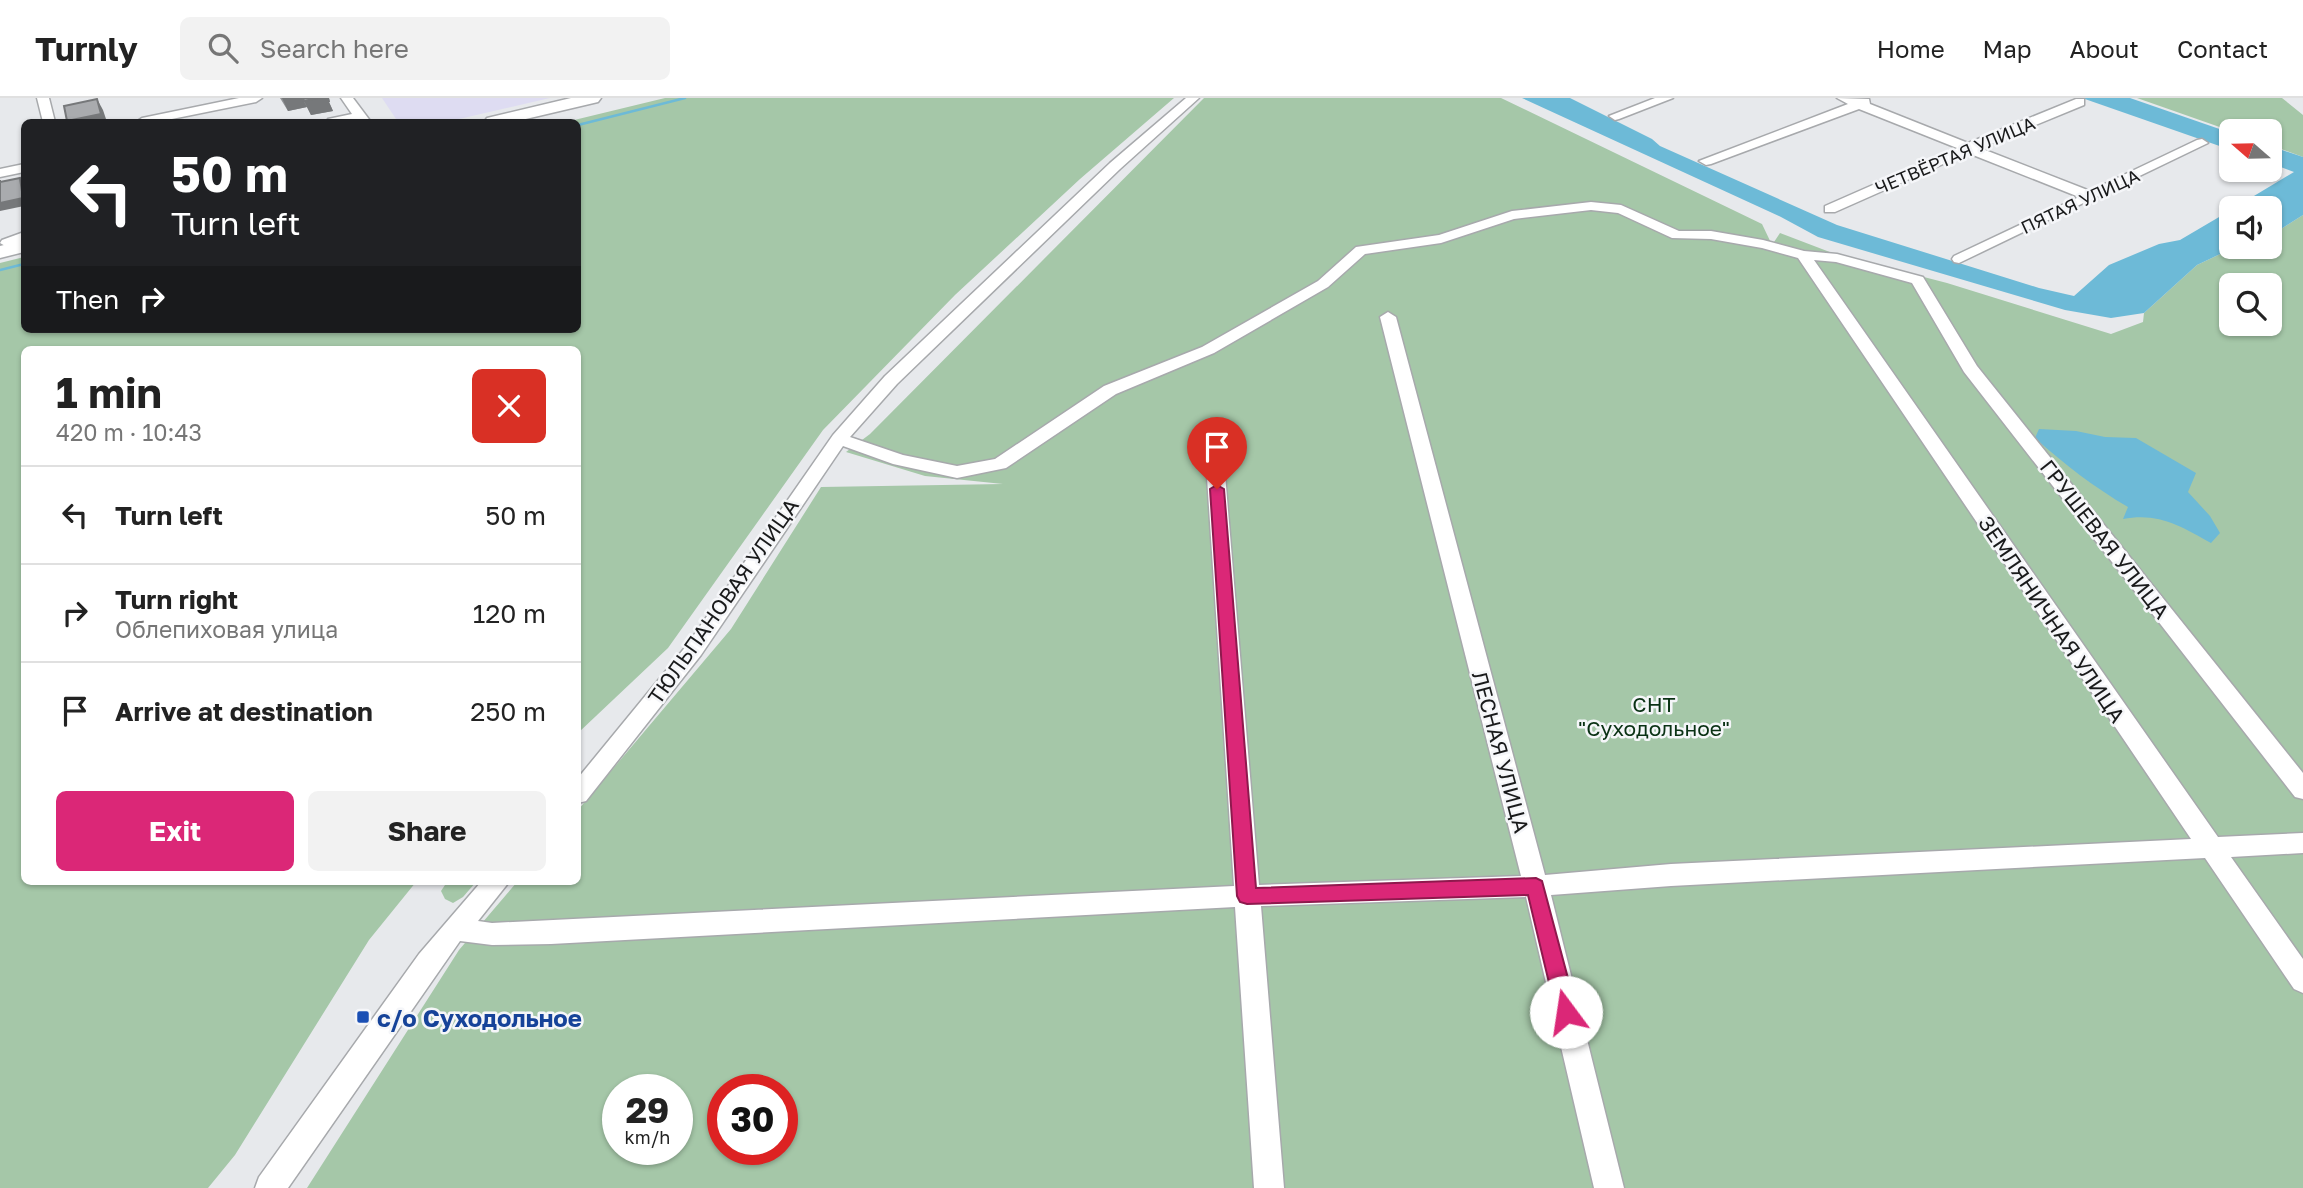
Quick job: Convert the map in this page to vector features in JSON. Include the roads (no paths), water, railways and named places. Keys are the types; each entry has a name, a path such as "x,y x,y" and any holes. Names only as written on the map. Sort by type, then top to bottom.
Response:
{"highway":[{"path":"507,119 599,100"},
{"path":"530,119 599,100"}],"street":[{"path":"43,98 48,119"},
{"path":"156,119 256,98"},
{"path":"346,98 361,119"},
{"name":"ТЮЛЬПАНОВАЯ УЛИЦА","path":"581,790 694,650 839,439 891,380 1115,166 1193,98"},
{"path":"1615,116 1667,98"},
{"path":"1843,98 2089,196"},
{"path":"1706,161 1877,98"},
{"name":"ЧЕТВЁРТАЯ УЛИЦА","path":"1830,209 2080,102"},
{"name":"ПЯТАЯ УЛИЦА","path":"1959,259 2202,143"},
{"path":"0,173 21,169"},
{"path":"839,439 899,460 957,472 1000,464 1110,390 1209,350 1323,284 1361,250 1441,239 1512,215 1591,206 1621,209 1677,235 1711,235 1763,244 1803,255"},
{"name":"ГРУШЕВАЯ УЛИЦА","path":"1803,255 1837,258 1918,280 1970,368 2303,790"},
{"name":"ЗЕМЛЯНИЧНАЯ УЛИЦА","path":"1803,255 2303,981"},
{"name":"ЛЕСНАЯ УЛИЦА","path":"1388,317 1536,886 1609,1188"},
{"path":"1215,462 1269,1188"},
{"path":"454,929 492,934 551,933 1247,896 1536,886 1671,875 2303,843"},
{"path":"270,1188 454,929 494,885"}],"water":[{"path":"1522,98 1570,98 1652,139 1660,146 1837,225 2039,288 2074,296 2109,265 2159,244 2180,240 2219,217 2219,255 2197,265 2144,313 2111,318 2065,310 1818,237 1781,217"},
{"path":"2082,98 2130,98 2219,129 2219,146"},
{"path":"2282,150 2303,157 2303,215 2282,228 2282,196 2254,196 2282,182 2282,179 2294,172 2282,168"},
{"path":"2039,429 2136,438 2196,473 2188,492 2210,516 2220,533 2211,543 2179,526 2158,519 2123,519 2128,507 2092,484 2046,448 2035,438"}],"waterway":[{"path":"581,124 685,98"},
{"path":"0,270 21,265"}],"place":[{"name":"с/о Суходольное","path":"363,1017"}],"park label":[{"name":"СНТ \"Суходольное\"","path":"1654,716"}]}
